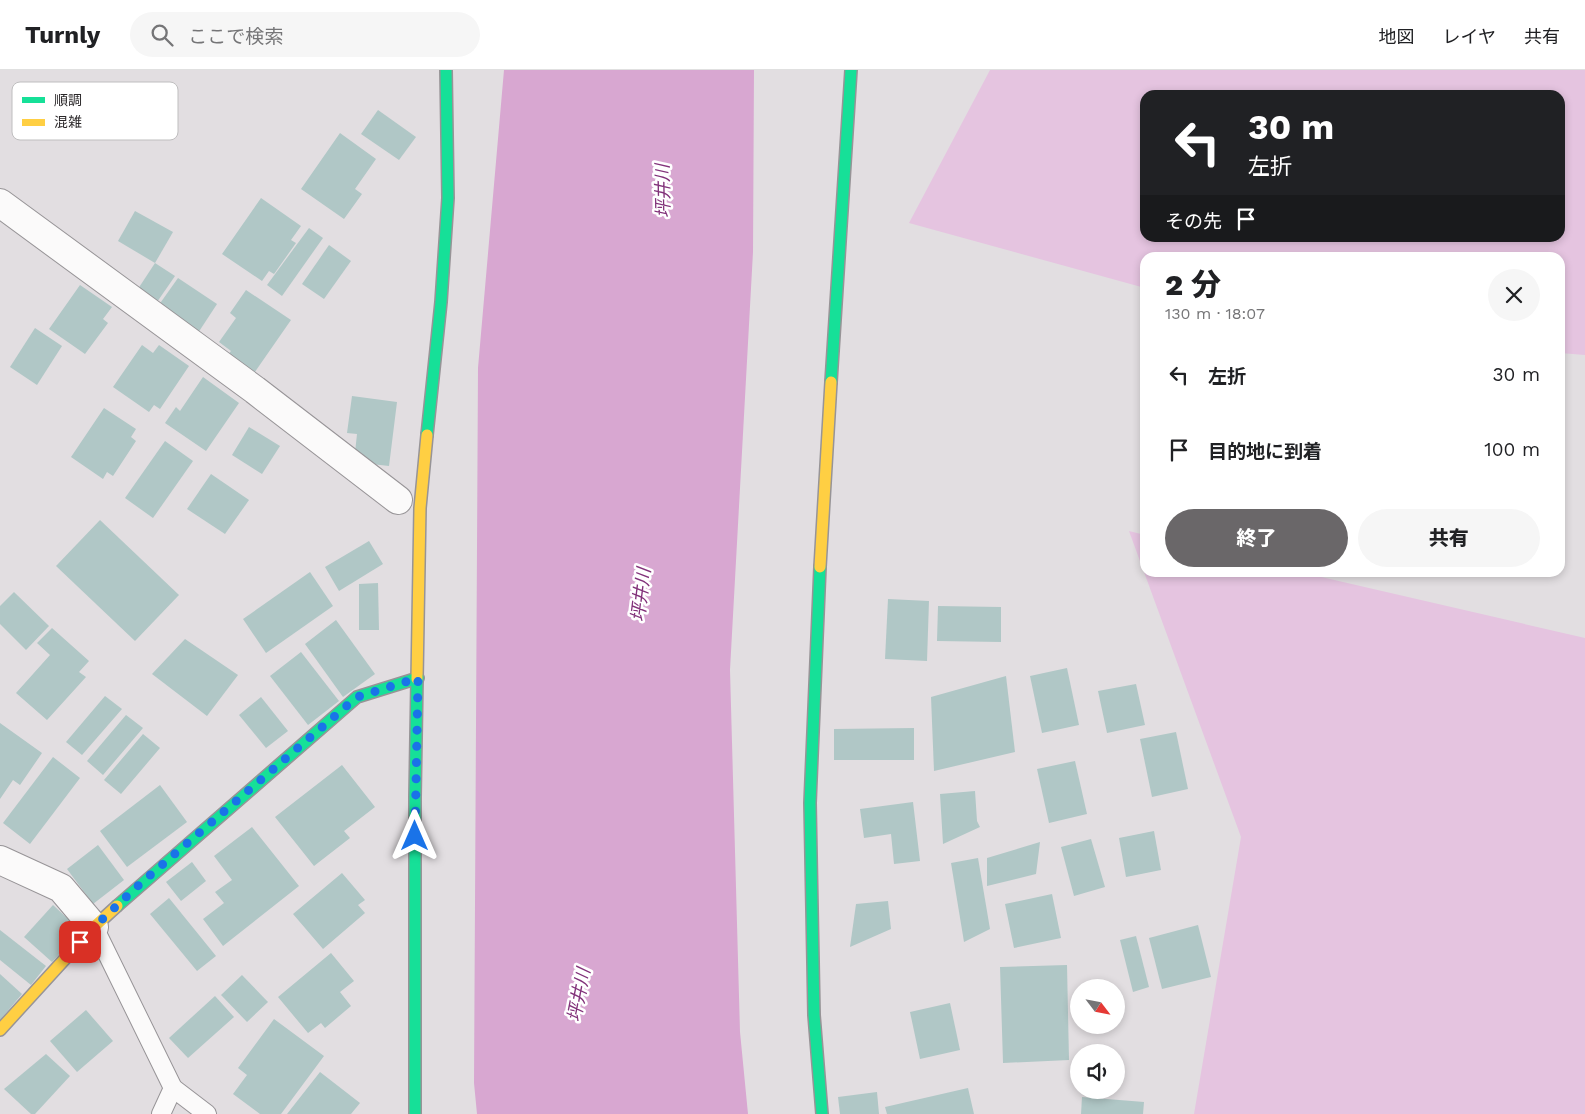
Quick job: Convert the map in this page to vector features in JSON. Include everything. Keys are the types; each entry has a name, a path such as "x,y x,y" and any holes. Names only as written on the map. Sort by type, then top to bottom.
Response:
{"street":[{"path":"415,1114 415,797 420,508 441,302 448,198 446,70"},
{"path":"822,1114 814,1015 810,803 818,595 851,70"},
{"path":"0,203 255,390 398,500"},
{"path":"0,1030 94,927 141,883 357,697 418,678"},
{"path":"0,860 60,888 94,927"}],"lane":[{"path":"94,927 173,1088 207,1114"},
{"path":"161,1114 173,1088"}],"shaded area":[{"path":"990,70 1585,70 1585,355 1565,353 1565,252 1140,252 1140,287 909,223"},
{"path":"1129,531 1140,534 1140,561"},
{"path":"1146,577 1321,577 1585,638 1585,1114 1194,1114 1241,837"}],"water":[{"name":"坪井川","path":"504,70 754,70 753,252 730,670 740,1032 748,1114 477,1114 474,1083 478,368"}],"building":[{"path":"378,110 416,137 399,160 361,134"},
{"path":"340,133 376,159 355,189 362,194 344,219 301,189"},
{"path":"261,198 301,226 291,240 296,243 274,274 269,271 262,281 222,254"},
{"path":"135,211 173,232 155,263 118,241"},
{"path":"309,228 323,238 282,296 267,285"},
{"path":"329,245 351,261 324,299 302,284"},
{"path":"155,263 175,276 155,305 136,292"},
{"path":"178,278 217,304 196,336 156,309"},
{"path":"80,285 112,307 103,319 108,323 85,354 49,329"},
{"path":"246,290 291,320 252,376 225,358 231,351 219,342 236,318 230,313"},
{"path":"35,328 62,346 37,385 10,367"},
{"path":"142,345 153,353 159,345 189,366 160,409 154,405 149,412 113,387"},
{"path":"203,377 239,403 206,451 165,423 176,407 180,411"},
{"path":"352,396 397,402 389,466 354,462 357,434 347,433"},
{"path":"104,408 136,429 131,437 136,441 113,476 107,472 103,479 71,457"},
{"path":"249,427 280,446 262,474 232,455"},
{"path":"165,441 193,461 153,518 125,498"},
{"path":"211,474 249,500 225,534 187,509"},
{"path":"100,520 179,595 135,641 56,566"},
{"path":"369,541 383,564 339,591 325,567"},
{"path":"310,572 333,606 266,653 243,619"},
{"path":"378,583 379,630 359,630 359,584"},
{"path":"14,592 49,626 26,650 0,624 0,606"},
{"path":"888,599 929,601 927,661 885,659"},
{"path":"938,606 1001,607 1001,642 937,641"},
{"path":"336,620 375,674 343,697 305,644"},
{"path":"52,628 89,661 79,672 86,677 47,720 16,693 50,655 37,643"},
{"path":"185,639 238,675 207,716 152,674"},
{"path":"301,652 339,701 308,725 270,676"},
{"path":"1067,668 1079,725 1042,733 1030,676"},
{"path":"1006,676 1015,752 934,771 931,697"},
{"path":"1136,684 1145,725 1107,733 1098,691"},
{"path":"105,696 122,709 82,755 66,742"},
{"path":"261,697 288,731 266,748 239,715"},
{"path":"126,715 143,728 103,775 87,761"},
{"path":"0,723 42,753 20,785 13,780 0,799"},
{"path":"914,728 914,760 834,760 834,729"},
{"path":"1176,732 1188,789 1152,797 1140,739"},
{"path":"143,734 160,748 121,794 104,780"},
{"path":"53,757 80,778 30,844 3,823"},
{"path":"1075,761 1087,814 1049,823 1037,769"},
{"path":"342,765 375,807 344,831 350,838 314,866 275,817"},
{"path":"160,785 187,822 127,867 100,831"},
{"path":"975,791 977,821 980,827 943,844 940,794"},
{"path":"913,802 920,861 894,864 891,834 864,838 860,809"},
{"path":"252,827 299,886 223,946 203,919 224,903 215,892 232,880 214,856"},
{"path":"1154,831 1161,870 1126,877 1119,838"},
{"path":"1091,839 1105,887 1074,896 1061,847"},
{"path":"1040,842 1036,874 987,886 987,858"},
{"path":"98,845 124,880 93,904 67,869"},
{"path":"978,858 990,929 964,942 951,863"},
{"path":"192,862 206,881 181,901 166,882"},
{"path":"342,873 365,900 358,905 365,913 323,949 293,914"},
{"path":"1052,894 1061,938 1014,948 1005,904"},
{"path":"169,898 216,956 197,971 150,914"},
{"path":"888,901 891,929 850,947 856,904"},
{"path":"53,905 81,931 52,962 24,937"},
{"path":"1198,925 1211,977 1162,989 1149,938"},
{"path":"0,930 46,966 31,985 0,960"},
{"path":"1136,936 1149,987 1133,992 1120,940"},
{"path":"331,953 354,981 340,992 351,1006 325,1028 321,1023 308,1033 278,997"},
{"path":"1067,965 1069,1060 1003,1063 1000,967"},
{"path":"0,974 22,994 0,1020"},
{"path":"242,975 268,1002 247,1022 221,995"},
{"path":"215,996 234,1017 188,1058 169,1038"},
{"path":"950,1003 960,1050 920,1059 910,1012"},
{"path":"86,1010 113,1041 77,1072 50,1041"},
{"path":"274,1019 324,1056 281,1114 260,1114 233,1094 247,1075 238,1068"},
{"path":"46,1054 70,1076 35,1114 31,1114 4,1089"},
{"path":"320,1072 360,1103 351,1114 287,1114"},
{"path":"968,1088 974,1114 887,1114 885,1107"},
{"path":"877,1092 879,1114 840,1114 838,1097"},
{"path":"1082,1099 1144,1102 1143,1114 1081,1114"}],"traffic: fast":[{"path":"427,435 441,302 448,198 446,70"},
{"path":"831,382 851,70"},
{"path":"820,567 810,803 814,1015 822,1114"},
{"path":"117,906 357,697 418,678"},
{"path":"415,1114 417,679"}],"traffic: slow":[{"path":"820,567 831,382"},
{"path":"417,679 420,508 427,435"},
{"path":"0,1030 94,927 117,906"}],"route":[{"path":"80,942 141,883 357,697 418,678 415,836"}]}
